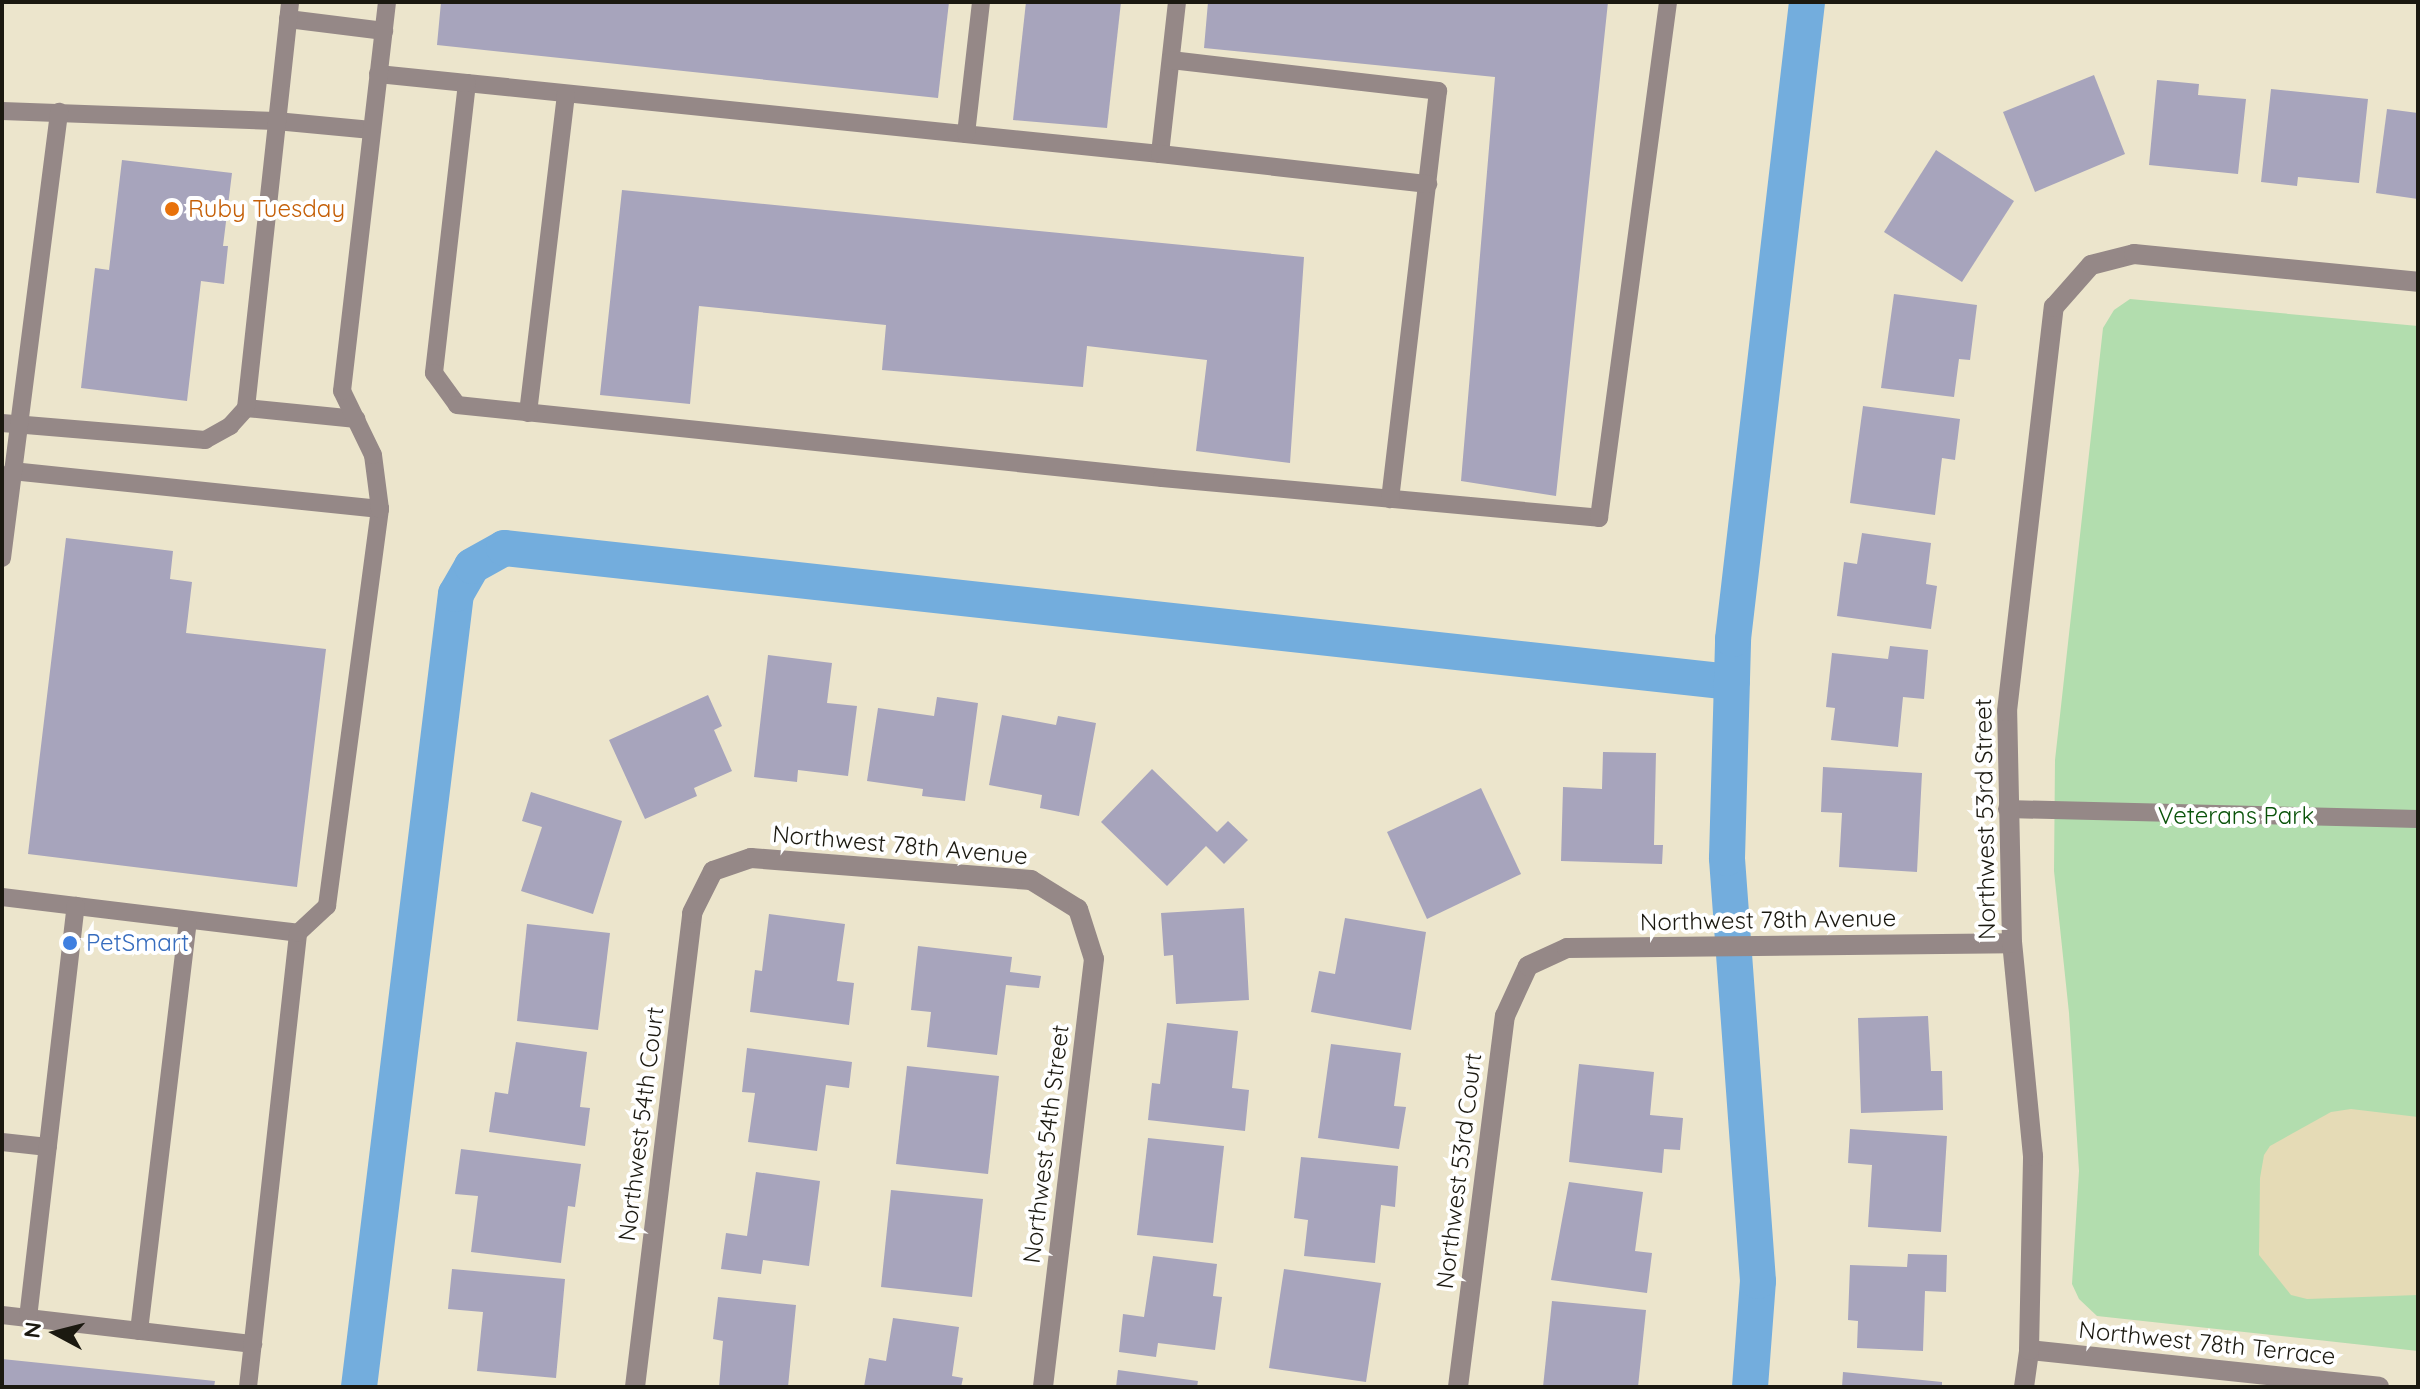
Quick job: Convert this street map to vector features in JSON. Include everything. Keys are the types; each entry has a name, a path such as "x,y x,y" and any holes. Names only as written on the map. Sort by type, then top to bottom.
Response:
{"street":[{"name":"Northwest 53rd Street","path":"2024,1387 2029,1350 2033,1156 2012,943 2007,711 2054,307 2091,265 2134,254 2418,282"},
{"name":"Northwest 78th Avenue","path":"713,871 751,858 1031,880 1078,909"},
{"name":"Northwest 54th Court","path":"635,1387 692,913 713,871"},
{"name":"Northwest 54th Street","path":"1043,1387 1094,959 1078,909"},
{"name":"Northwest 78th Avenue","path":"1528,966 1567,948 2012,943"},
{"name":"Northwest 53rd Court","path":"1458,1387 1505,1016 1528,966"},
{"name":"Northwest 78th Terrace","path":"2029,1350 2379,1387"}],"lane":[{"path":"248,1387 298,933 327,906 380,509 373,455 342,391 387,2"},
{"path":"966,134 981,2"},
{"path":"1160,154 1177,2"},
{"path":"467,83 434,373 457,405 1599,518 1668,2"},
{"path":"10,424 205,440 230,426 246,408 289,10 384,31"},
{"path":"1171,60 1438,91 1390,499"},
{"path":"378,74 1428,184"},
{"path":"528,413 566,94"},
{"path":"2,111 276,121 372,130"},
{"path":"2,558 12,471 10,424 59,112"},
{"path":"246,408 356,419"},
{"path":"12,471 380,509"},
{"path":"2007,809 2418,819"},
{"path":"2,897 298,933"},
{"path":"28,1318 76,906"},
{"path":"139,1331 188,920"},
{"path":"2,1142 48,1147"},
{"path":"2,1315 253,1344"}],"green space":[{"name":"Veterans Park","path":"2130,299 2418,326 2418,1351 2097,1316 2079,1299 2072,1284 2079,1171 2069,1013 2054,871 2055,760 2103,328 2114,310"}],"sand":[{"path":"2351,1109 2418,1117 2418,1295 2307,1299 2291,1295 2259,1255 2260,1178 2264,1155 2270,1146 2331,1112"}],"building":[{"path":"441,2 949,2 938,98 437,45"},
{"path":"1026,2 1121,2 1107,128 1013,120"},
{"path":"1208,2 1608,2 1556,496 1461,481 1495,77 1204,48"},
{"path":"2094,75 2125,154 2035,192 2003,112"},
{"path":"2157,80 2199,84 2198,95 2246,99 2238,174 2149,165"},
{"path":"2271,89 2368,99 2359,183 2298,177 2297,186 2261,182"},
{"path":"2387,109 2418,113 2418,199 2376,193"},
{"path":"1936,150 2014,201 1962,282 1884,232"},
{"path":"122,160 232,173 223,246 228,246 224,284 201,281 187,401 81,388 95,268 109,270"},
{"path":"622,190 1304,257 1290,463 1196,451 1207,360 1087,346 1083,387 882,370 886,325 699,306 690,404 600,395"},
{"path":"1894,294 1977,305 1970,360 1959,359 1954,397 1881,388"},
{"path":"1863,406 1960,419 1955,460 1942,458 1935,515 1850,503"},
{"path":"1862,533 1931,543 1926,584 1937,586 1931,629 1837,616 1844,562 1857,564"},
{"path":"66,538 173,551 170,579 192,582 186,633 326,649 297,887 28,854"},
{"path":"1890,646 1928,650 1924,699 1903,697 1898,747 1831,740 1835,708 1826,707 1832,653 1888,659"},
{"path":"768,655 832,663 827,703 857,706 848,776 798,770 797,782 754,777"},
{"path":"708,695 722,726 714,730 732,771 694,788 697,796 645,819 609,740"},
{"path":"937,697 978,703 965,801 922,796 923,789 867,781 878,708 934,716"},
{"path":"1002,715 1056,725 1058,716 1096,723 1079,816 1040,808 1042,795 989,785"},
{"path":"1603,752 1656,753 1654,845 1663,845 1662,864 1561,861 1563,787 1602,789"},
{"path":"1823,767 1922,773 1917,872 1839,867 1842,813 1821,812"},
{"path":"1152,769 1217,832 1228,821 1248,840 1224,864 1206,846 1167,886 1101,822"},
{"path":"1481,788 1521,874 1427,919 1387,832"},
{"path":"531,792 622,821 593,914 521,891 542,827 522,821"},
{"path":"1244,908 1249,1000 1176,1004 1173,955 1164,956 1161,913"},
{"path":"769,914 845,924 837,981 854,983 849,1025 750,1012 755,970 762,971"},
{"path":"1345,918 1426,932 1411,1030 1311,1012 1319,971 1335,974"},
{"path":"527,924 610,933 598,1030 517,1021"},
{"path":"918,946 1012,957 1010,972 1041,976 1039,988 1006,985 997,1055 927,1047 931,1012 911,1010"},
{"path":"1928,1016 1931,1071 1942,1071 1943,1110 1861,1113 1858,1018"},
{"path":"1167,1023 1238,1031 1232,1088 1249,1090 1245,1131 1148,1120 1152,1083 1160,1084"},
{"path":"516,1042 587,1052 580,1107 590,1108 585,1146 489,1132 495,1092 508,1094"},
{"path":"1331,1044 1401,1053 1394,1106 1406,1107 1399,1149 1318,1138"},
{"path":"747,1048 852,1062 849,1088 826,1085 817,1151 748,1142 755,1093 742,1092"},
{"path":"1579,1064 1654,1072 1650,1115 1683,1118 1680,1150 1664,1149 1662,1173 1569,1162"},
{"path":"907,1066 999,1076 988,1174 896,1164"},
{"path":"1850,1129 1947,1136 1941,1232 1868,1227 1872,1165 1848,1163"},
{"path":"1148,1138 1224,1146 1213,1243 1137,1235"},
{"path":"461,1149 581,1164 575,1207 568,1206 561,1263 471,1252 478,1196 455,1194"},
{"path":"1301,1157 1398,1166 1395,1207 1381,1205 1375,1263 1304,1256 1308,1220 1294,1218"},
{"path":"756,1172 820,1181 809,1266 763,1260 761,1274 721,1269 726,1233 747,1236"},
{"path":"1569,1182 1643,1192 1635,1251 1652,1253 1647,1293 1551,1280"},
{"path":"891,1190 983,1199 972,1297 881,1287"},
{"path":"1908,1254 1947,1255 1946,1292 1925,1291 1923,1351 1857,1348 1858,1321 1848,1320 1850,1265 1907,1267"},
{"path":"1153,1256 1217,1264 1213,1296 1222,1297 1215,1350 1158,1343 1156,1357 1119,1352 1123,1314 1144,1317"},
{"path":"452,1269 565,1279 556,1378 477,1371 483,1312 448,1309"},
{"path":"1284,1269 1381,1283 1366,1382 1269,1368"},
{"path":"718,1297 796,1305 788,1387 719,1387 723,1341 713,1339"},
{"path":"1552,1301 1646,1310 1638,1387 1543,1387"},
{"path":"893,1318 959,1327 952,1376 963,1378 961,1387 864,1387 869,1358 886,1361"},
{"path":"2,1359 215,1381 214,1387 2,1387"},
{"path":"1118,1370 1198,1381 1197,1387 1116,1387"},
{"path":"1843,1372 1942,1382 1942,1387 1842,1387"}],"waterway":[{"path":"1750,1387 1758,1281 1727,858 1733,639 1807,2"},
{"path":"359,1387 456,594 472,566 504,548 1732,682"}],"place":[{"name":"Ruby Tuesday","path":"172,209"},
{"name":"PetSmart","path":"70,943"}]}
